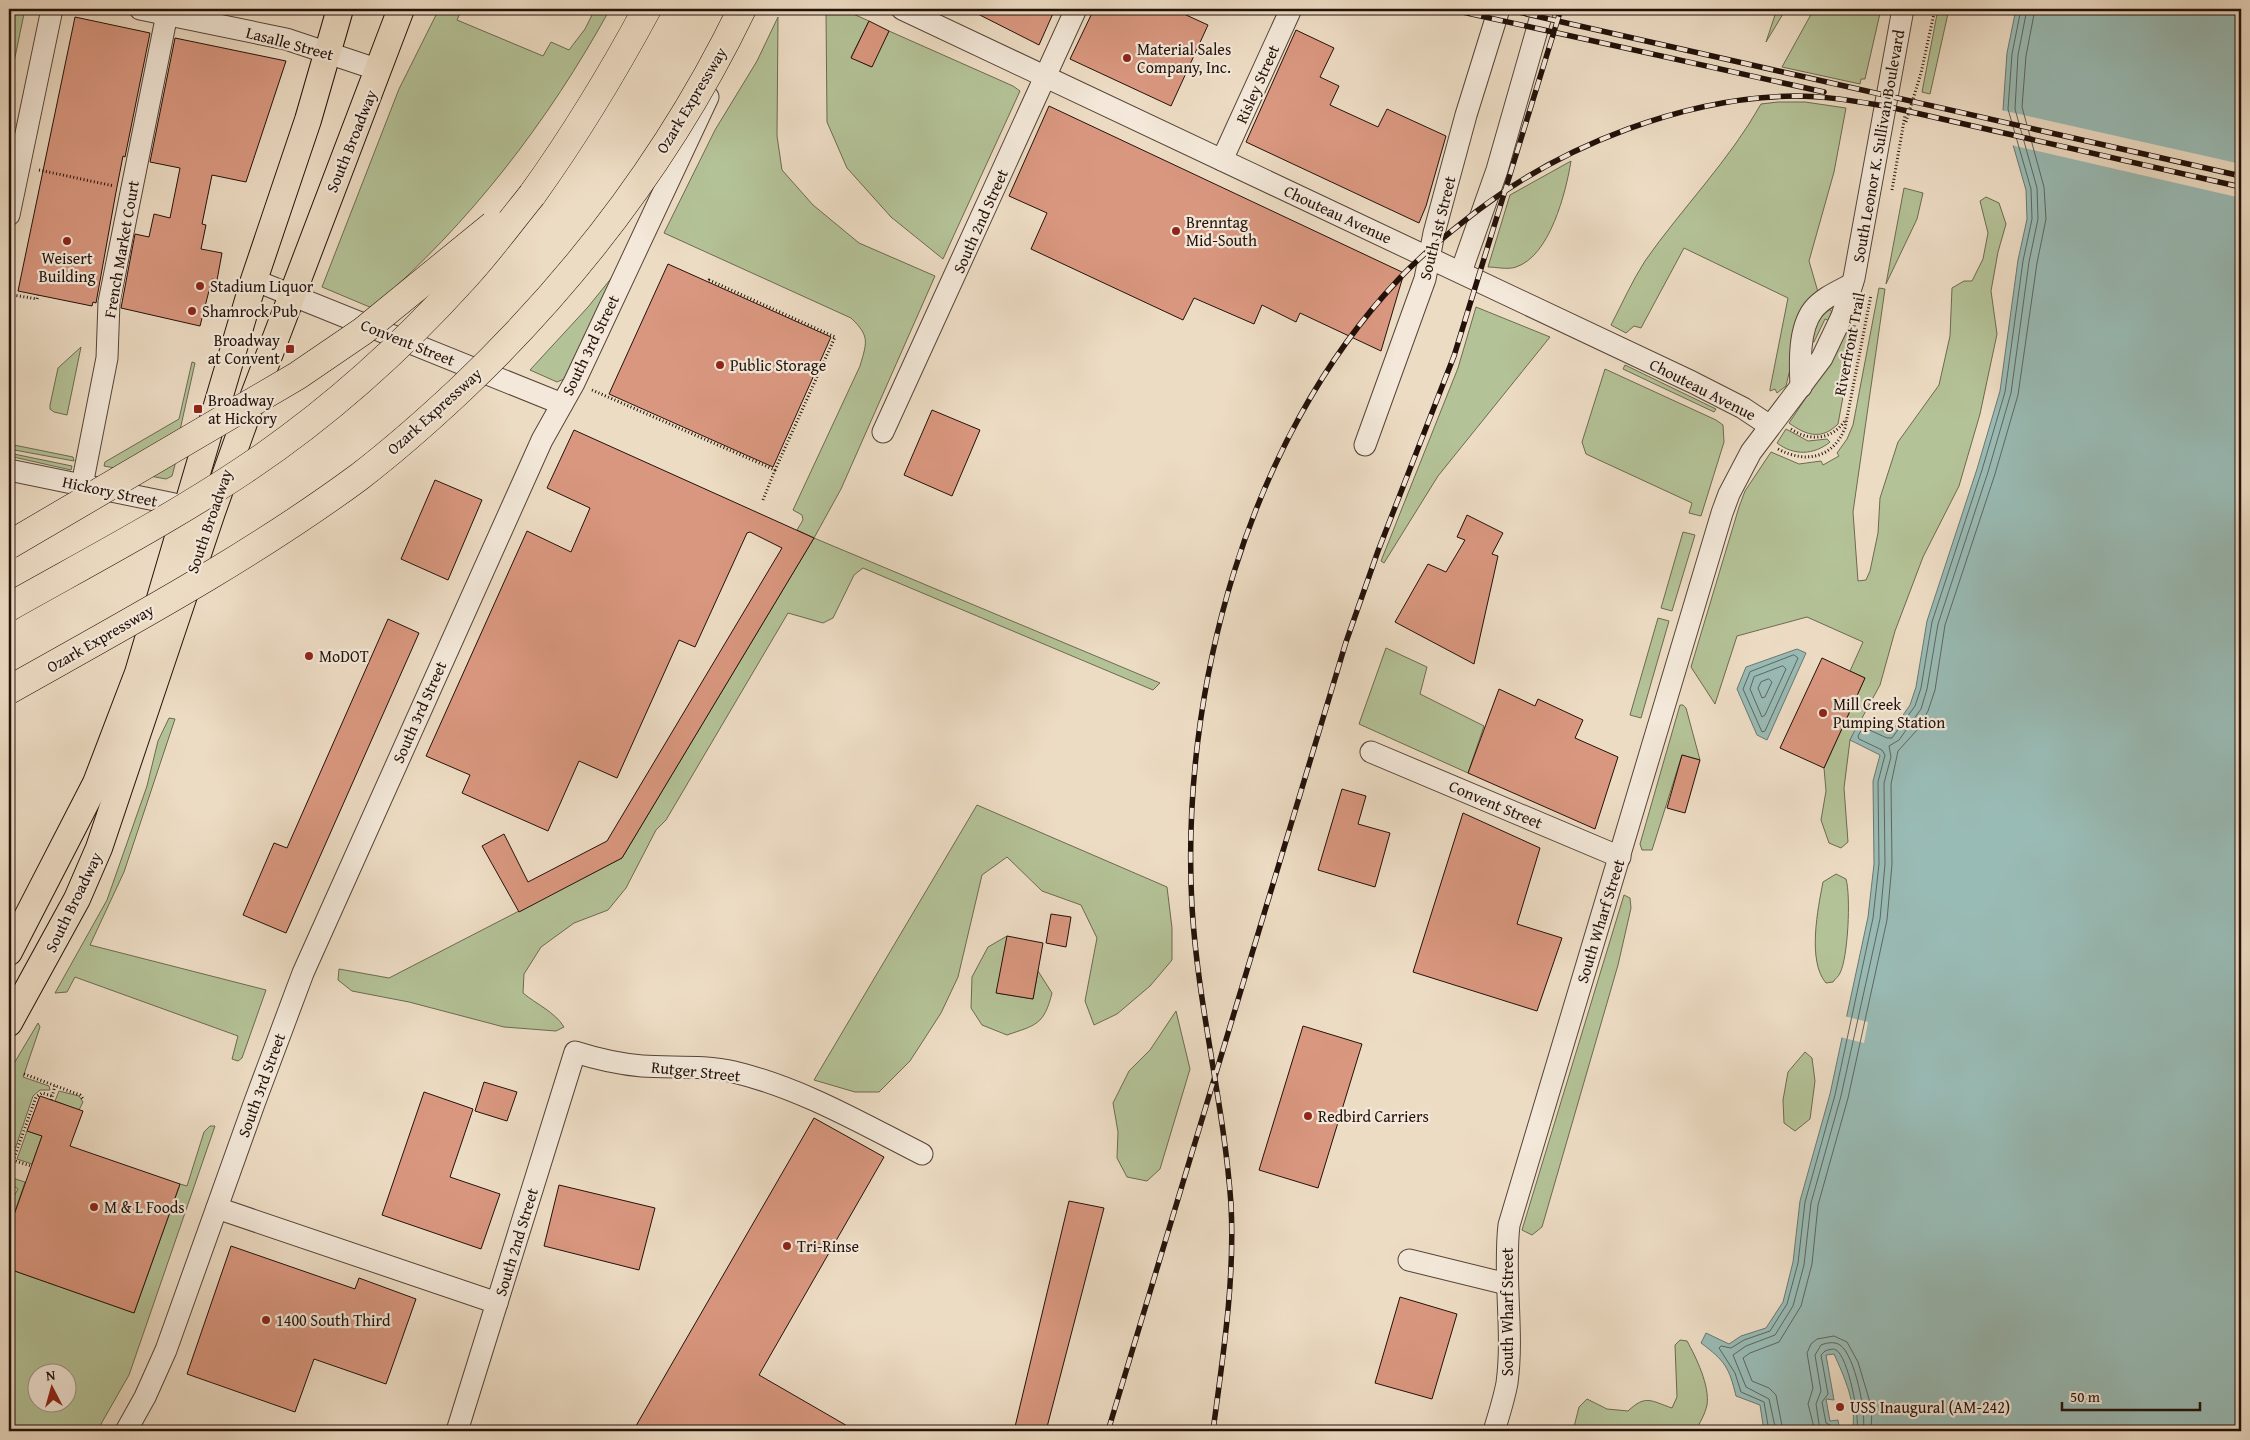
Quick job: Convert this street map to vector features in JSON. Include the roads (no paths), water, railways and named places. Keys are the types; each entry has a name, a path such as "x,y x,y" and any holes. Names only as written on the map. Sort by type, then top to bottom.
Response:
{"highway":[{"path":"9,607 155,524 244,470 320,413 397,347 466,276 532,195 579,127 616,66 646,9"},
{"name":"Ozark Expressway","path":"9,690 220,569 286,528 360,476 440,409 537,312 589,251 670,139 698,94 742,9"},
{"path":"9,545 297,376 363,331 532,195"}],"main road":[{"name":"South Broadway","path":"9,952 96,783 138,672 254,280 329,52 340,9"},
{"name":"South Broadway","path":"9,1024 78,899 99,848 212,512 291,295 379,70 400,10"}],"street":[{"path":"9,215 52,9"},
{"name":"Lasalle Street","path":"140,9 286,39 379,70"},
{"name":"South 3rd Street","path":"126,1431 160,1367 303,973 542,440 574,382 749,9"},
{"name":"Chouteau Avenue","path":"902,9 1461,272 1728,399 1779,426"},
{"name":"South 2nd Street","path":"884,432 1076,9"},
{"name":"Risley Street","path":"1222,160 1291,9"},
{"name":"South 1st Street","path":"1365,445 1423,286 1434,233 1466,115 1499,9"},
{"name":"South 1st Street","path":"1461,272 1497,170 1543,9"},
{"name":"South Leonor K. Sullivan Boulevard","path":"1779,426 1801,387 1829,346 1842,316 1862,287 1903,9"},
{"name":"French Market Court","path":"82,485 107,358 109,302 167,14"},
{"name":"Convent Street","path":"254,280 562,404"},
{"name":"South Leonor K. Sullivan Boulevard","path":"1801,387 1802,349 1810,316 1829,297 1862,287"},
{"name":"South Wharf Street","path":"1494,1431 1506,1383 1508,1351 1506,1252 1508,1225 1722,513 1738,476 1779,426"},
{"name":"Hickory Street","path":"9,470 212,512"},
{"name":"Convent Street","path":"1372,752 1620,857"},
{"name":"South 2nd Street","path":"458,1431 575,1052"},
{"name":"Rutger Street","path":"575,1052 604,1061 641,1066 732,1072 782,1086 805,1094 922,1154"},
{"path":"217,1208 497,1303"},
{"path":"1409,1260 1507,1284"}],"water":[{"path":"2016,9 2241,9 2241,1431 1852,1431 1852,1402 1834,1354 1826,1355 1834,1400 1826,1399 1830,1421 1838,1420 1840,1431 1764,1431 1760,1405 1736,1396 1725,1365 1701,1343 1706,1333 1729,1344 1741,1336 1766,1328 1783,1302 1793,1262 1800,1201 1830,1094 1868,917 1874,864 1873,781 1880,755 1850,740 1860,720 1890,734 1910,705 1916,687 1927,621 1977,469 2000,391 2018,260 2027,219 2026,190 2003,110 2007,53"},
{"path":"1797,649 1806,653 1767,740 1757,735 1737,689 1746,667"}],"railway":[{"path":"1449,9 1824,92"},
{"path":"1505,9 2241,176"},
{"path":"1108,1431 1346,642 1378,551 1454,356 1561,9"},
{"path":"1213,1431 1230,1289 1232,1232 1228,1167 1200,982 1192,907 1191,825 1198,740 1212,656 1234,572 1263,492 1300,415 1345,344 1407,270 1477,211 1511,187 1548,165 1627,129 1669,115 1711,105 1754,99 1807,96 1891,107"},
{"path":"1885,106 2241,187"}],"place":[{"name":"Material Sales Company, Inc.","path":"1127,58"},
{"name":"Brenntag Mid-South","path":"1176,231"},
{"name":"Weisert Building","path":"67,241"},
{"name":"Stadium Liquor","path":"200,286"},
{"name":"Shamrock Pub","path":"192,311"},
{"name":"Broadway at Convent","path":"290,349"},
{"name":"Public Storage","path":"720,365"},
{"name":"Broadway at Hickory","path":"198,409"},
{"name":"MoDOT","path":"309,656"},
{"name":"Mill Creek Pumping Station","path":"1823,713"},
{"name":"Redbird Carriers","path":"1308,1116"},
{"name":"M & L Foods","path":"94,1207"},
{"name":"Tri-Rinse","path":"787,1246"},
{"name":"1400 South Third","path":"266,1320"},
{"name":"USS Inaugural (AM-242)","path":"1840,1407"}]}
